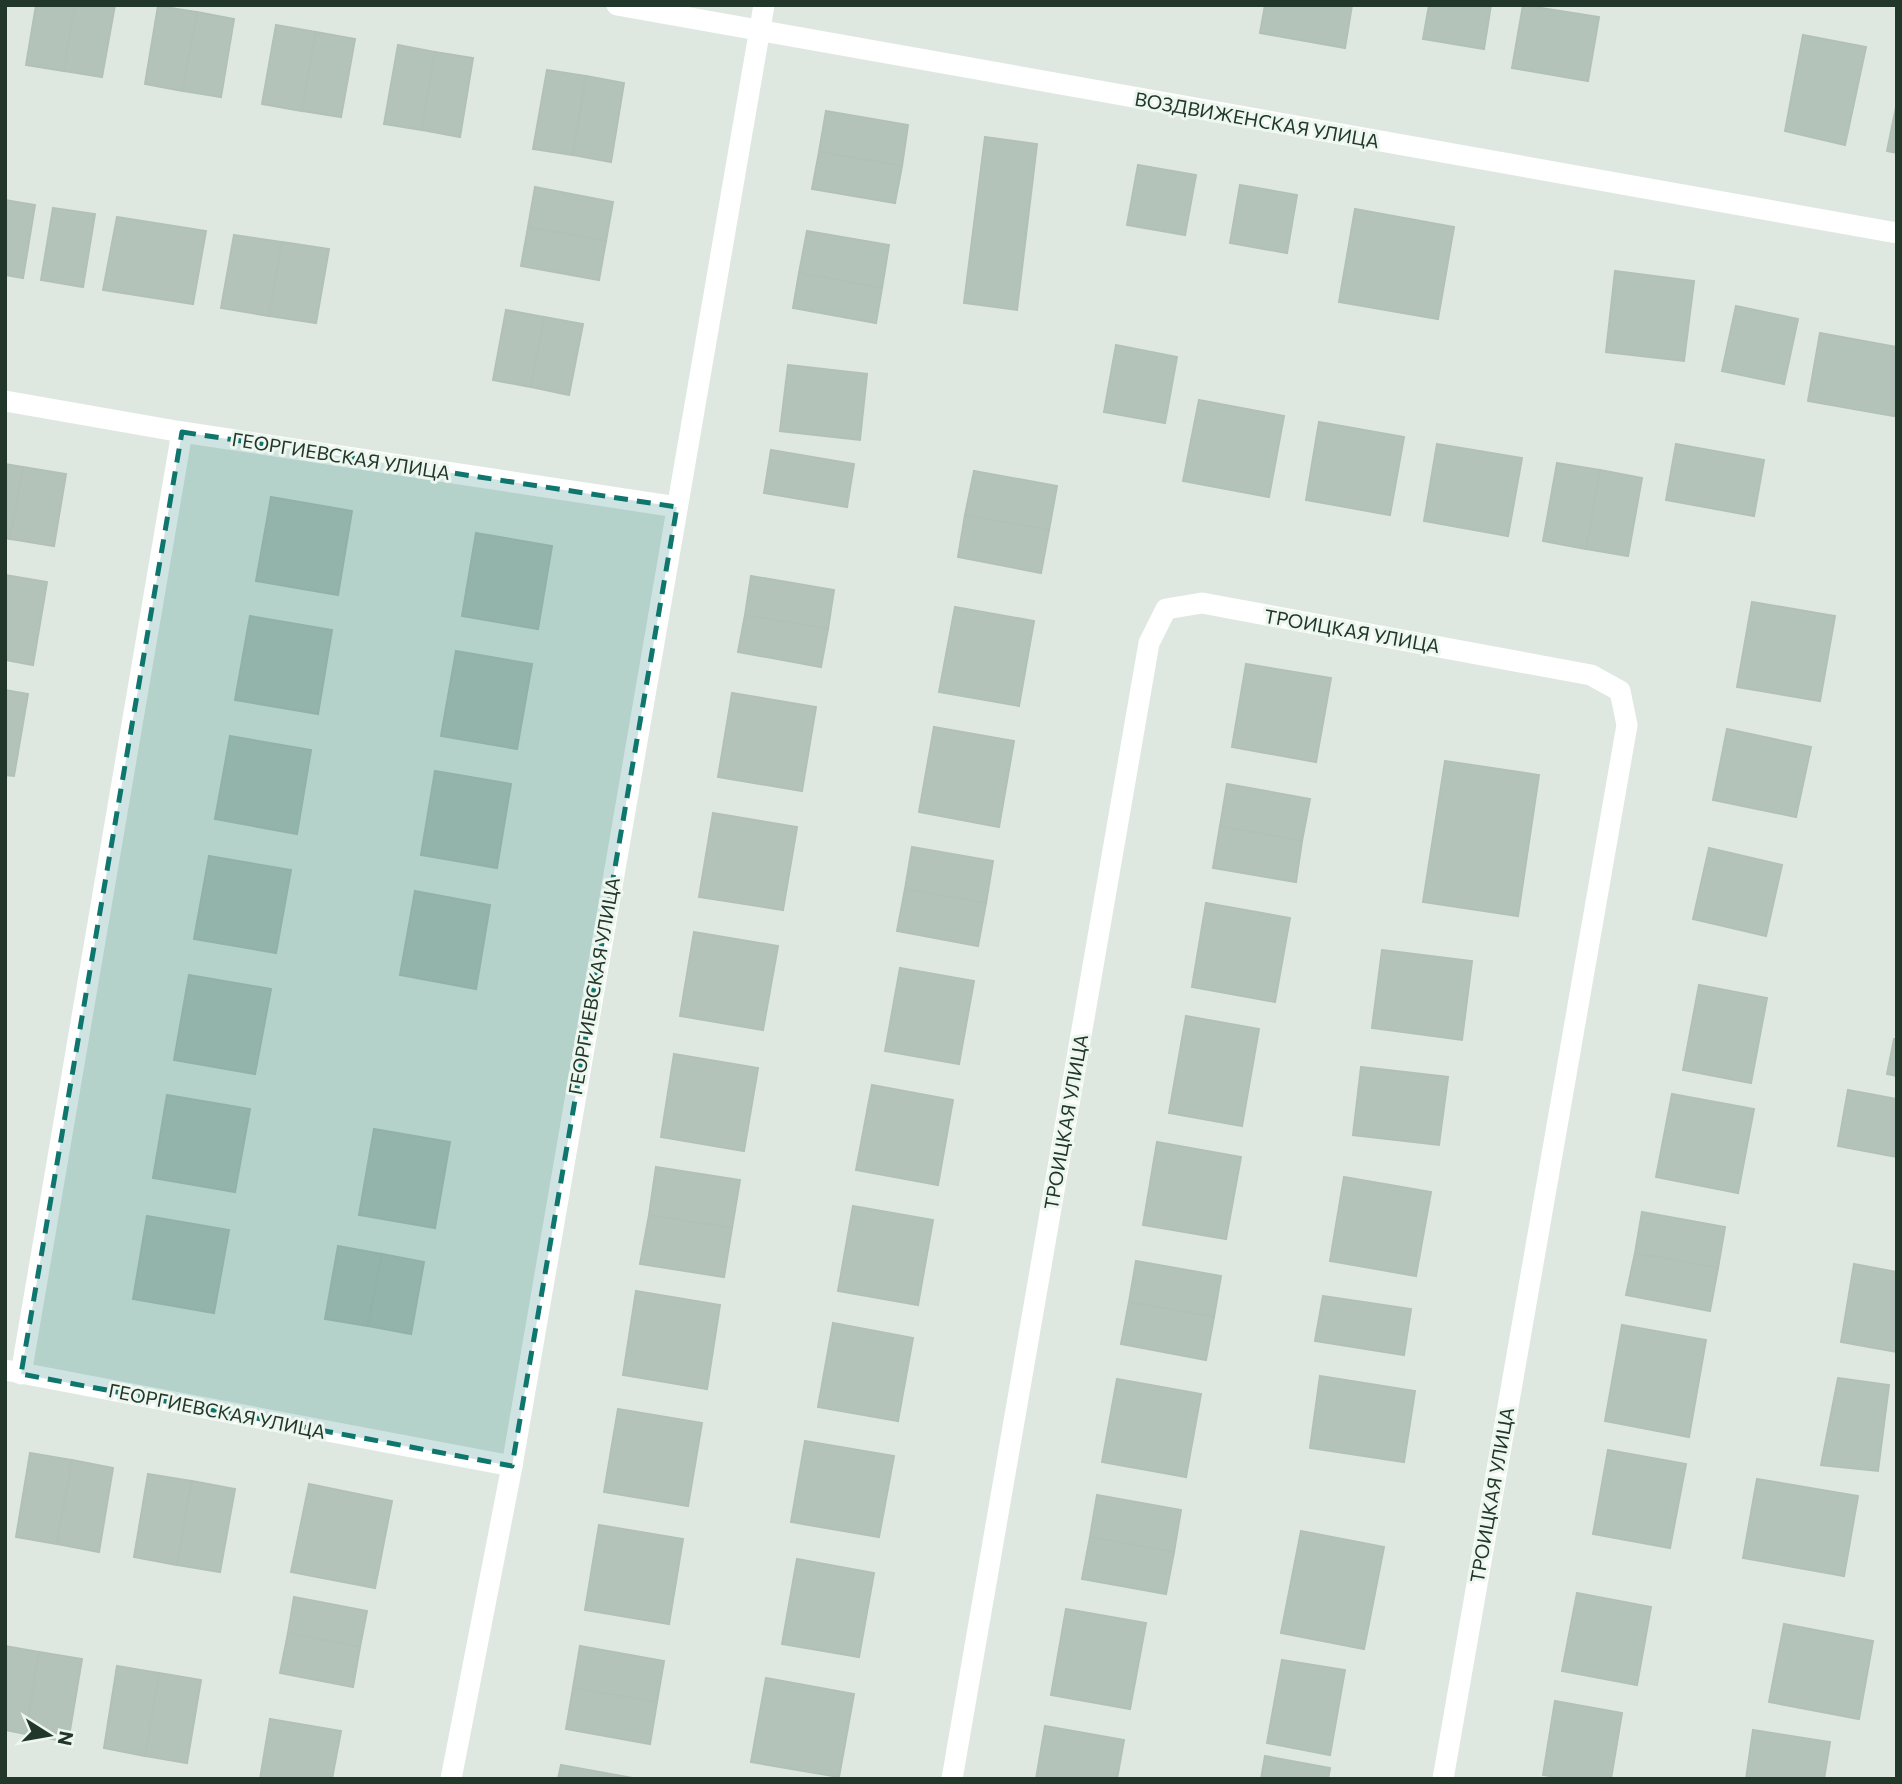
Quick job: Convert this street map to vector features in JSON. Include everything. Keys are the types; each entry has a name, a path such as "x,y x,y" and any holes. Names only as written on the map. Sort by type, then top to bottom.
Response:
{"street":[{"name":"ВОЗДВИЖЕНСКАЯ УЛИЦА","path":"617,5 1897,233"},
{"name":"ГЕОРГИЕВСКАЯ УЛИЦА","path":"451,1779 512,1466 764,5"},
{"name":"ГЕОРГИЕВСКАЯ УЛИЦА","path":"5,401 182,432 677,507"},
{"path":"13,1372 182,432"},
{"name":"ТРОИЦКАЯ УЛИЦА","path":"952,1779 1149,643 1166,608 1202,603 1591,675 1619,691 1627,724 1443,1779"},
{"name":"ГЕОРГИЕВСКАЯ УЛИЦА","path":"13,1372 512,1466"}],"highlighted area":[{"path":"182,432 677,507 512,1466 21,1374"}],"building":[{"path":"36,5 75,5 64,71 26,65"},
{"path":"75,5 115,5 102,77 64,71"},
{"path":"1265,5 1352,5 1345,48 1260,33"},
{"path":"1429,5 1491,5 1484,49 1423,39"},
{"path":"1523,5 1599,17 1588,81 1512,68"},
{"path":"158,6 197,12 183,91 145,84"},
{"path":"197,12 234,19 221,97 183,91"},
{"path":"276,25 316,32 302,111 262,104"},
{"path":"316,32 355,39 341,117 302,111"},
{"path":"1803,35 1866,47 1845,145 1785,131"},
{"path":"398,45 435,52 422,130 384,124"},
{"path":"435,52 473,58 460,137 422,130"},
{"path":"547,70 586,76 573,155 533,149"},
{"path":"586,76 624,83 611,162 573,155"},
{"path":"1897,102 1897,153 1887,151"},
{"path":"826,111 908,125 902,166 819,152"},
{"path":"985,137 1037,144 1017,310 964,303"},
{"path":"819,152 902,166 895,203 812,189"},
{"path":"1138,165 1196,175 1185,235 1127,225"},
{"path":"1240,185 1297,195 1287,253 1230,243"},
{"path":"535,187 613,202 606,241 528,227"},
{"path":"5,200 35,205 23,278 5,275"},
{"path":"53,208 95,214 83,287 41,280"},
{"path":"1355,209 1454,227 1438,319 1339,302"},
{"path":"117,217 206,231 193,304 103,290"},
{"path":"528,227 606,241 599,280 521,266"},
{"path":"807,231 889,245 882,288 799,273"},
{"path":"234,235 282,242 269,316 221,308"},
{"path":"282,242 329,249 316,323 269,316"},
{"path":"1615,271 1694,281 1684,361 1606,352"},
{"path":"799,273 882,288 876,323 793,308"},
{"path":"1736,306 1798,319 1784,384 1722,371"},
{"path":"506,310 544,317 531,387 493,380"},
{"path":"544,317 583,324 569,395 531,387"},
{"path":"1820,333 1897,347 1897,398 1894,416 1808,401"},
{"path":"1116,345 1177,357 1165,423 1104,412"},
{"path":"788,365 867,374 860,440 780,431"},
{"path":"1199,400 1284,416 1269,497 1183,481"},
{"path":"1319,422 1404,437 1390,515 1306,500"},
{"path":"1437,444 1522,458 1508,536 1424,521"},
{"path":"1676,444 1764,460 1754,516 1666,500"},
{"path":"771,450 854,464 847,507 764,493"},
{"path":"1557,463 1600,470 1586,549 1543,541"},
{"path":"5,464 23,467 10,539 5,538"},
{"path":"23,467 66,474 54,546 10,539"},
{"path":"1600,470 1642,478 1628,556 1586,549"},
{"path":"974,471 1057,486 1049,530 965,515"},
{"path":"271,497 352,511 338,595 256,581"},
{"path":"965,515 1049,530 1041,573 958,557"},
{"path":"476,533 552,546 538,629 462,616"},
{"path":"5,575 47,582 33,665 5,660"},
{"path":"751,576 834,590 828,629 745,615"},
{"path":"1752,602 1835,616 1820,701 1737,687"},
{"path":"955,607 1034,621 1019,706 939,692"},
{"path":"745,615 828,629 821,667 738,652"},
{"path":"250,616 332,630 318,714 235,700"},
{"path":"456,651 532,664 517,749 441,736"},
{"path":"1246,664 1331,678 1316,762 1232,747"},
{"path":"5,690 28,694 14,776 5,775"},
{"path":"732,693 816,707 802,791 718,777"},
{"path":"934,727 1014,741 999,827 919,812"},
{"path":"1727,729 1811,747 1796,817 1713,800"},
{"path":"230,736 311,750 297,834 215,819"},
{"path":"1445,761 1539,775 1518,916 1423,902"},
{"path":"435,771 511,784 497,868 421,855"},
{"path":"1227,784 1310,799 1302,841 1220,826"},
{"path":"713,813 797,827 783,910 699,897"},
{"path":"1220,826 1302,841 1296,882 1213,868"},
{"path":"912,847 993,861 986,903 905,889"},
{"path":"1709,848 1782,865 1766,936 1693,919"},
{"path":"209,856 291,870 276,953 194,939"},
{"path":"905,889 986,903 978,946 897,931"},
{"path":"415,891 490,905 476,989 400,975"},
{"path":"1206,903 1290,918 1275,1002 1192,987"},
{"path":"694,932 778,946 763,1030 680,1016"},
{"path":"1382,950 1472,961 1462,1040 1372,1028"},
{"path":"900,968 974,981 959,1064 885,1051"},
{"path":"189,975 271,989 255,1074 174,1060"},
{"path":"1699,985 1767,998 1751,1083 1683,1070"},
{"path":"1186,1016 1259,1029 1242,1126 1169,1113"},
{"path":"1894,1039 1897,1039 1897,1076 1887,1074"},
{"path":"674,1054 758,1068 744,1151 661,1137"},
{"path":"1361,1067 1448,1077 1439,1145 1353,1135"},
{"path":"872,1085 953,1100 938,1185 856,1170"},
{"path":"1848,1090 1897,1099 1897,1157 1838,1146"},
{"path":"1672,1094 1754,1109 1738,1193 1656,1177"},
{"path":"167,1095 250,1109 235,1192 153,1178"},
{"path":"374,1129 450,1142 435,1228 359,1215"},
{"path":"1157,1142 1241,1157 1226,1239 1143,1225"},
{"path":"656,1167 740,1180 732,1228 649,1215"},
{"path":"1344,1177 1431,1192 1416,1276 1330,1261"},
{"path":"853,1206 933,1220 918,1305 838,1291"},
{"path":"1642,1212 1725,1227 1718,1268 1635,1253"},
{"path":"649,1215 732,1228 724,1277 640,1264"},
{"path":"147,1216 229,1230 214,1313 133,1299"},
{"path":"338,1246 382,1254 368,1326 325,1319"},
{"path":"1635,1253 1718,1268 1710,1311 1626,1295"},
{"path":"382,1254 424,1262 411,1334 368,1326"},
{"path":"1136,1261 1221,1276 1214,1317 1129,1302"},
{"path":"1854,1264 1897,1272 1897,1352 1841,1342"},
{"path":"636,1291 720,1305 707,1389 623,1375"},
{"path":"1323,1296 1411,1309 1404,1355 1315,1341"},
{"path":"1129,1302 1214,1317 1206,1360 1121,1344"},
{"path":"833,1323 913,1338 898,1421 818,1407"},
{"path":"1622,1325 1706,1340 1689,1437 1605,1421"},
{"path":"1320,1376 1415,1391 1404,1462 1310,1448"},
{"path":"1838,1378 1889,1385 1878,1471 1821,1465"},
{"path":"1117,1379 1201,1394 1186,1477 1102,1462"},
{"path":"618,1409 702,1423 688,1506 604,1492"},
{"path":"805,1441 894,1456 879,1537 791,1522"},
{"path":"1608,1450 1686,1464 1670,1548 1593,1534"},
{"path":"30,1453 72,1460 57,1544 16,1537"},
{"path":"72,1460 113,1468 99,1552 57,1544"},
{"path":"148,1474 192,1481 177,1565 134,1557"},
{"path":"1757,1479 1858,1496 1844,1576 1743,1558"},
{"path":"192,1481 235,1489 220,1572 177,1565"},
{"path":"309,1484 392,1501 375,1588 291,1572"},
{"path":"1097,1495 1181,1510 1174,1552 1090,1537"},
{"path":"599,1525 683,1539 669,1624 585,1610"},
{"path":"1301,1531 1384,1547 1364,1649 1281,1633"},
{"path":"1090,1537 1174,1552 1166,1594 1082,1579"},
{"path":"797,1559 874,1573 859,1657 782,1644"},
{"path":"1577,1593 1651,1607 1637,1685 1562,1671"},
{"path":"294,1597 367,1611 360,1647 288,1633"},
{"path":"1066,1609 1146,1623 1130,1709 1051,1695"},
{"path":"1784,1624 1873,1641 1859,1719 1769,1702"},
{"path":"288,1633 360,1647 353,1687 280,1673"},
{"path":"5,1646 39,1652 26,1734 5,1730"},
{"path":"580,1646 664,1661 657,1702 573,1688"},
{"path":"39,1652 82,1659 68,1742 26,1734"},
{"path":"1282,1660 1345,1670 1330,1755 1267,1743"},
{"path":"117,1666 159,1673 145,1756 104,1748"},
{"path":"159,1673 201,1680 187,1763 145,1756"},
{"path":"766,1678 854,1694 839,1777 751,1762"},
{"path":"573,1688 657,1702 650,1744 566,1729"},
{"path":"1555,1701 1622,1713 1611,1779 1568,1779 1543,1775"},
{"path":"270,1719 341,1731 332,1779 260,1779"},
{"path":"1045,1726 1124,1740 1117,1779 1036,1779"},
{"path":"1753,1730 1830,1742 1824,1779 1746,1779"},
{"path":"1265,1756 1330,1768 1328,1779 1261,1779"},
{"path":"561,1765 638,1779 558,1779"}]}
